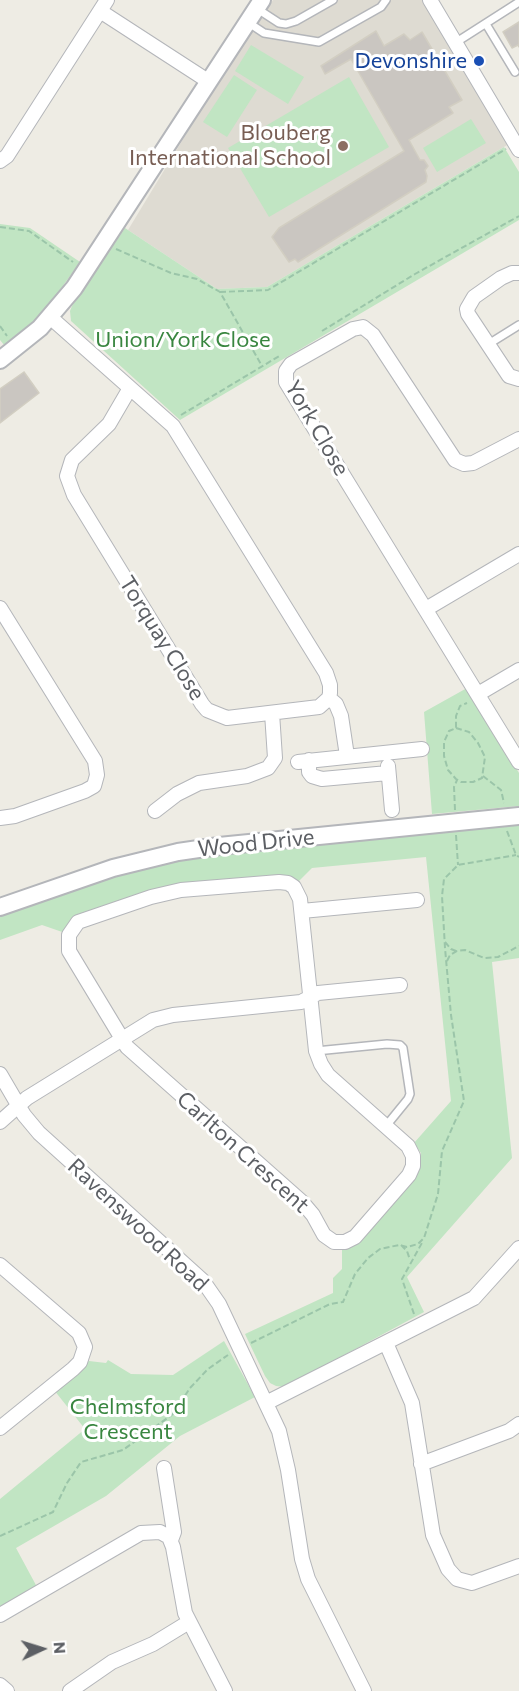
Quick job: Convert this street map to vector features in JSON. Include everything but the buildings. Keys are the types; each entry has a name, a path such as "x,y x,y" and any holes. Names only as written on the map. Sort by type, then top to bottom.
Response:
{"street":[{"path":"430,0 517,147"},
{"path":"0,161 7,156 103,6 208,81"},
{"path":"0,360 50,317 85,270 255,10"},
{"path":"519,273 512,273 501,278 474,297 468,305 468,315 487,345 509,376 519,379"},
{"path":"50,317 173,426 326,673 330,685 329,698 336,704 341,716 347,756"},
{"name":"York Close","path":"519,439 473,464 464,464 455,460 373,335 363,327 353,329 291,364 286,371 286,382 519,762"},
{"name":"Torquay Close","path":"130,388 109,424 72,460 67,476 68,482 202,704 213,714 228,718 312,709 324,704 329,698"},
{"path":"426,609 519,554"},
{"path":"0,608 94,761 97,775 94,786 85,791 15,816 0,818"},
{"path":"478,694 519,670"},
{"path":"155,811 177,794 199,783 247,776 272,764 276,752 272,713"},
{"path":"388,773 322,779 312,776 303,761 422,748"},
{"path":"387,752 392,810"},
{"name":"Wood Drive","path":"0,907 113,868 178,852 510,817"},
{"name":"Carlton Crescent","path":"288,883 294,887 300,899 310,997 316,1051 321,1064 328,1075 411,1150 414,1161 412,1171 355,1237 345,1242 334,1242 324,1235 313,1215 302,1202 127,1047 69,951 69,935 78,922 164,893 288,883"},
{"path":"302,911 417,900"},
{"path":"0,1122 18,1105 153,1020 301,1002 318,993 400,985"},
{"name":"Ravenswood Road","path":"0,1074 18,1105 50,1144 202,1281 219,1304 279,1431 288,1470 302,1559 308,1578 364,1691"},
{"path":"266,1403 474,1299 519,1248"},
{"path":"0,1428 73,1369 80,1362 85,1347 80,1333 3,1275"},
{"path":"386,1343 412,1403 433,1535 448,1569 453,1576 464,1582 472,1583 519,1566"},
{"path":"422,1464 509,1431 519,1424"},
{"path":"164,1468 174,1532 171,1540 185,1613 225,1691"},
{"path":"0,1615 141,1533 160,1532 171,1540"},
{"path":"70,1691 112,1662 153,1644 189,1622"},
{"path":"0,1685 7,1691"}],"lane":[{"path":"255,10 279,23 286,24 296,21 333,0"},
{"path":"255,10 264,33 319,42 381,7 386,0"},
{"path":"455,43 519,2"},
{"path":"486,24 515,72"},
{"path":"487,345 519,325"},
{"path":"316,1051 387,1044 400,1045 403,1048 410,1094 386,1126"}],"path":[{"path":"220,292 268,290 517,147"},
{"path":"320,332 415,274 451,256 519,216"},
{"path":"0,227 29,231 85,270"},
{"path":"103,244 171,273 197,279 220,292 262,366"},
{"path":"168,422 281,355 291,364"},
{"path":"456,728 456,716 460,706 478,694"},
{"path":"456,728 470,732 478,742 485,757 483,776 473,782 457,780 448,770 444,756 444,742 449,731 456,728"},
{"path":"456,832 458,865 517,856 510,817 501,790 483,776"},
{"path":"455,813 454,787 457,780"},
{"path":"445,942 451,949 457,951"},
{"path":"447,961 450,955 457,951 465,950 484,958 498,957 519,946"},
{"path":"419,1326 402,1279 424,1238"},
{"path":"401,1245 407,1251 411,1261"},
{"path":"0,1536 53,1512 67,1482 81,1462 123,1450 172,1414 190,1388 208,1370 240,1347"}],"shaded area":[{"name":"Blouberg International School","path":"273,0 423,0 509,144 267,287 217,289 128,230 234,55"}],"green space":[{"path":"251,45 304,77 288,104 235,71"},
{"path":"234,75 257,90 227,137 203,122"},
{"path":"349,77 389,147 269,217 228,148"},
{"path":"471,119 486,143 437,172 423,148"},
{"name":"Union/York Close","path":"504,147 519,172 519,220 180,420 71,321 72,306 125,228 217,289 267,287"},
{"path":"0,224 30,228 80,262 45,311 5,346 0,340"},
{"path":"467,688 519,773 519,806 432,814 424,712"},
{"path":"519,824 519,958 492,962 512,1158 407,1277 424,1312 285,1387 276,1386 270,1383 265,1376 245,1334 333,1293 333,1278 342,1269 342,1249 359,1242 420,1169 421,1153 414,1143 451,1101 426,857 312,868 294,886 151,896 68,934 42,925 0,940 0,915 87,885 158,864 219,854"},
{"name":"Chelmsford Crescent","path":"224,1341 255,1397 180,1436 106,1496 16,1548 37,1587 0,1609 0,1499 85,1429 54,1390 89,1361 106,1363 108,1360 131,1374 173,1375"}],"place":[{"name":"Devonshire","path":"479,61"},
{"name":"Blouberg International School","path":"343,146"}]}
